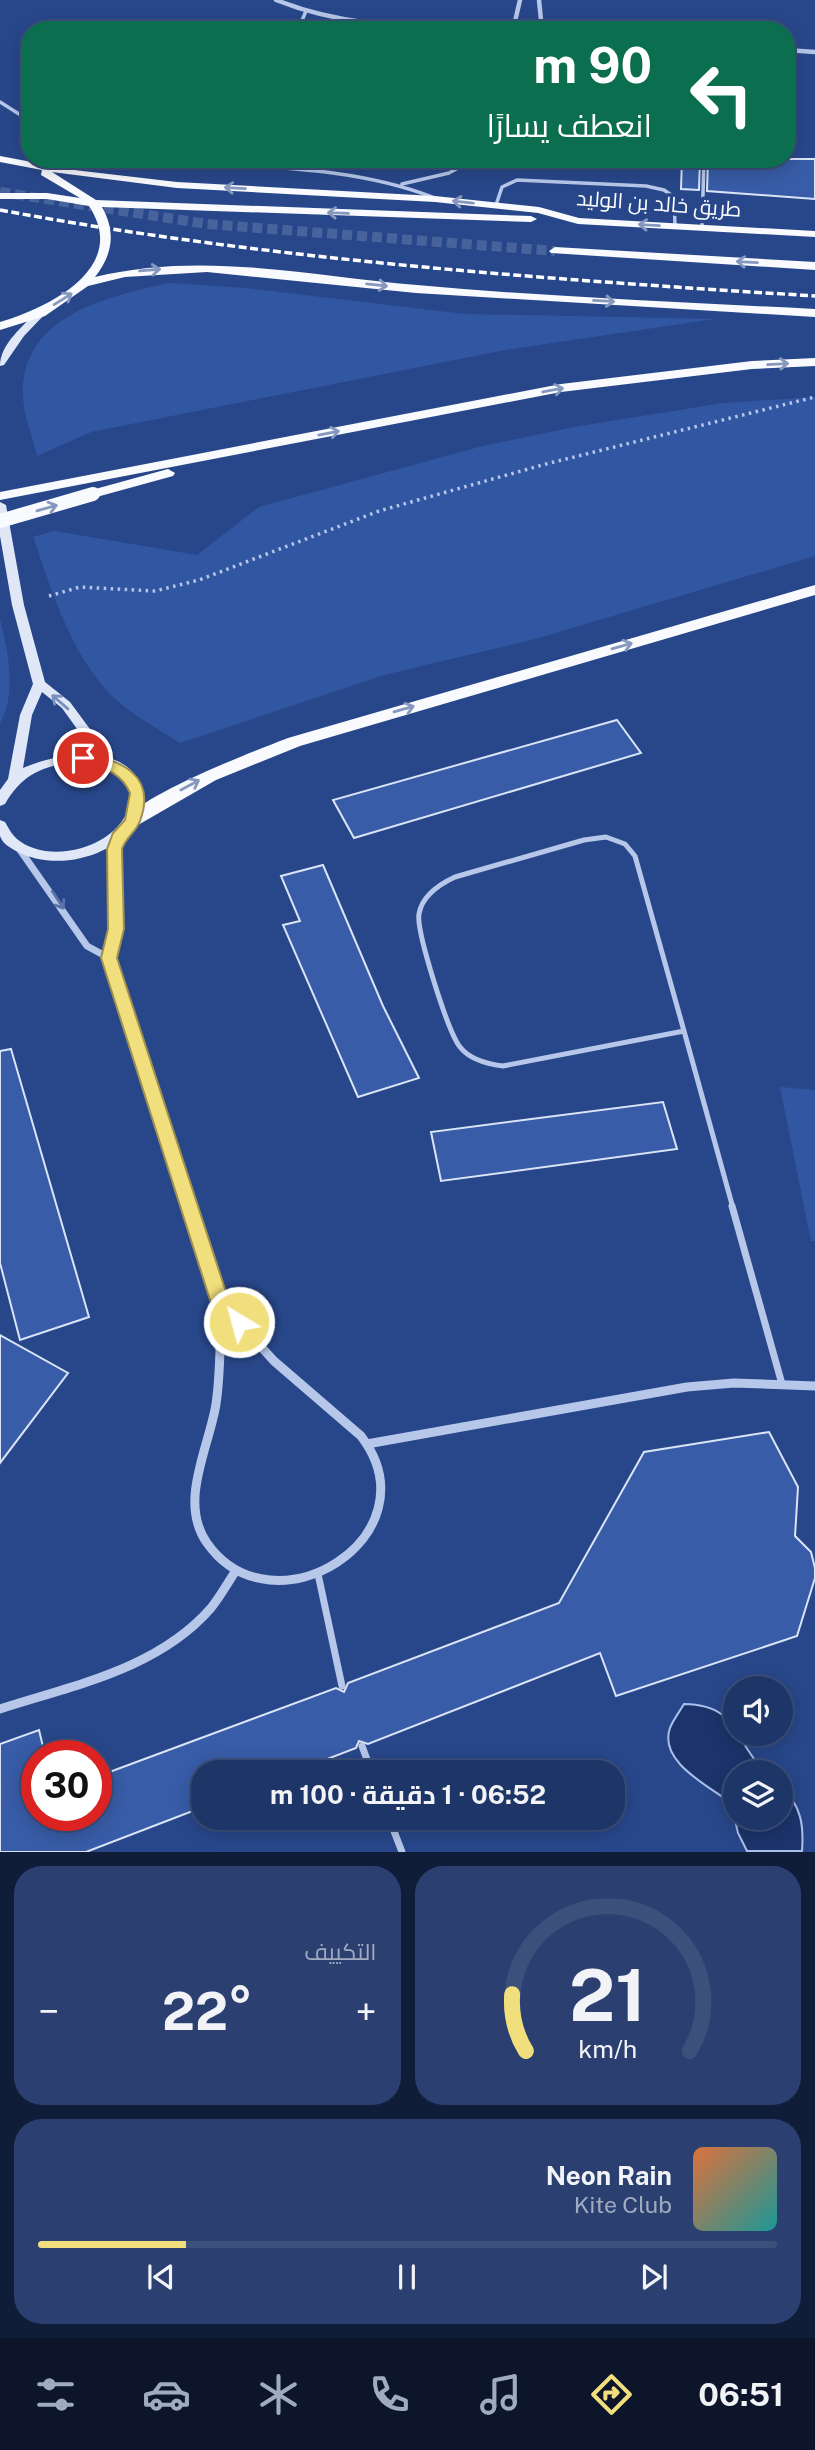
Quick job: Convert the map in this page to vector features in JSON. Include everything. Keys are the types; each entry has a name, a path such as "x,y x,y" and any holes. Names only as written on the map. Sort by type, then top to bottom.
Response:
{"main road":[{"path":"0,147 21,160"},
{"name":"طريق خالد بن الوليد","path":"0,159 21,163"},
{"path":"0,326 41,313 71,295 99,264 105,248 107,232 94,203 35,168"},
{"name":"طريق خالد بن الوليد","path":"56,168 177,185 435,199 496,205 538,210 578,221 815,234"},
{"path":"0,196 47,196 75,202"},
{"path":"0,208 75,202 578,221"},
{"path":"555,251 815,266"},
{"path":"84,283 115,274 148,269 214,268 455,292 815,313"},
{"path":"0,496 561,388 711,369 815,362"},
{"path":"0,521 262,446"},
{"path":"132,821 167,797 202,778 333,729 815,590"}],"street":[{"path":"276,0 306,11 353,21"},
{"path":"515,21 520,0"},
{"path":"539,0 540,21"},
{"path":"795,51 815,52"},
{"path":"0,363 20,334 41,313"},
{"path":"0,505 18,605 39,684 66,705 107,762"},
{"path":"0,801 14,780 26,715 39,684"},
{"path":"14,780 34,767 58,759 83,758 107,762 121,770 135,787 137,807 132,821 118,837 94,850 67,856 40,855 17,846"},
{"path":"0,825 2,832 17,846 50,888 88,946 109,958"},
{"path":"118,837 113,875 116,929 109,958 220,1303 220,1366 213,1419 195,1492 197,1523 212,1551 235,1572 262,1582 290,1581 318,1574 345,1561 366,1539 379,1513 382,1488 377,1464 367,1444 275,1362 220,1303"},
{"path":"367,1444 687,1388 782,1384 815,1386"},
{"path":"0,1709 146,1657 176,1639 210,1609 235,1572"}],"lane":[{"path":"302,21 306,11"},
{"path":"0,102 21,115"},
{"path":"270,168 360,175 401,184 435,199"},
{"path":"401,184 449,173 458,168"},
{"path":"702,228 704,168"},
{"path":"496,205 502,187 517,180 646,186 664,190 674,197 675,226"},
{"path":"685,1031 503,1066 472,1058 453,1036 418,916 424,900 436,886 455,877 599,836 614,838 628,845 635,856 685,1031 782,1384"},
{"path":"318,1574 342,1686"},
{"path":"362,1746 367,1760"},
{"path":"394,1830 402,1852"}],"path":[{"path":"18,605 80,587 155,591 199,580 379,511 546,464 815,397"}],"shaded area":[{"path":"169,283 246,288 465,314 715,319 505,350 91,432 37,456 23,398 26,370 35,347 51,329 94,304"},
{"path":"815,397 815,556 535,639 384,675 180,743 138,717 102,685 79,651 61,614 33,537 54,531 197,555 259,507 483,446 574,427 723,403"},
{"path":"0,619 6,644 10,686 0,723"},
{"path":"780,1087 815,1090 815,1241 811,1241"},
{"path":"684,1704 715,1710 723,1716 723,1746 746,1746 755,1760 723,1760 723,1798 688,1772 671,1752 668,1740 675,1719"},
{"path":"793,1801 800,1816 802,1851 747,1851 737,1830 793,1830"}],"building":[{"path":"795,159 815,159 815,199 707,191 708,168 795,168"},
{"path":"682,168 700,168 699,190 681,189"},
{"path":"617,720 641,753 354,838 333,800"},
{"path":"323,865 383,1006 419,1078 358,1097 283,925 300,921 281,876"},
{"path":"11,1049 89,1317 20,1340 0,1263 0,1051"},
{"path":"663,1102 677,1149 441,1181 431,1132"},
{"path":"0,1335 68,1373 0,1463"},
{"path":"769,1432 798,1487 795,1536 811,1552 815,1568 815,1578 797,1636 616,1696 600,1653 368,1744 359,1741 356,1748 325,1760 191,1760 191,1812 86,1852 0,1852 0,1744 39,1730 41,1740 21,1740 21,1831 112,1831 112,1771 336,1688 344,1692 348,1683 559,1603 644,1452"}],"tunnel":[{"path":"0,192 207,224 555,251"}],"railway":[{"path":"0,210 305,255 508,275 815,296"}],"route":[{"path":"83,758 107,762 121,770 132,780 138,793 132,821 118,837 115,849 113,875 116,929 109,958 220,1303 239,1322"}]}
